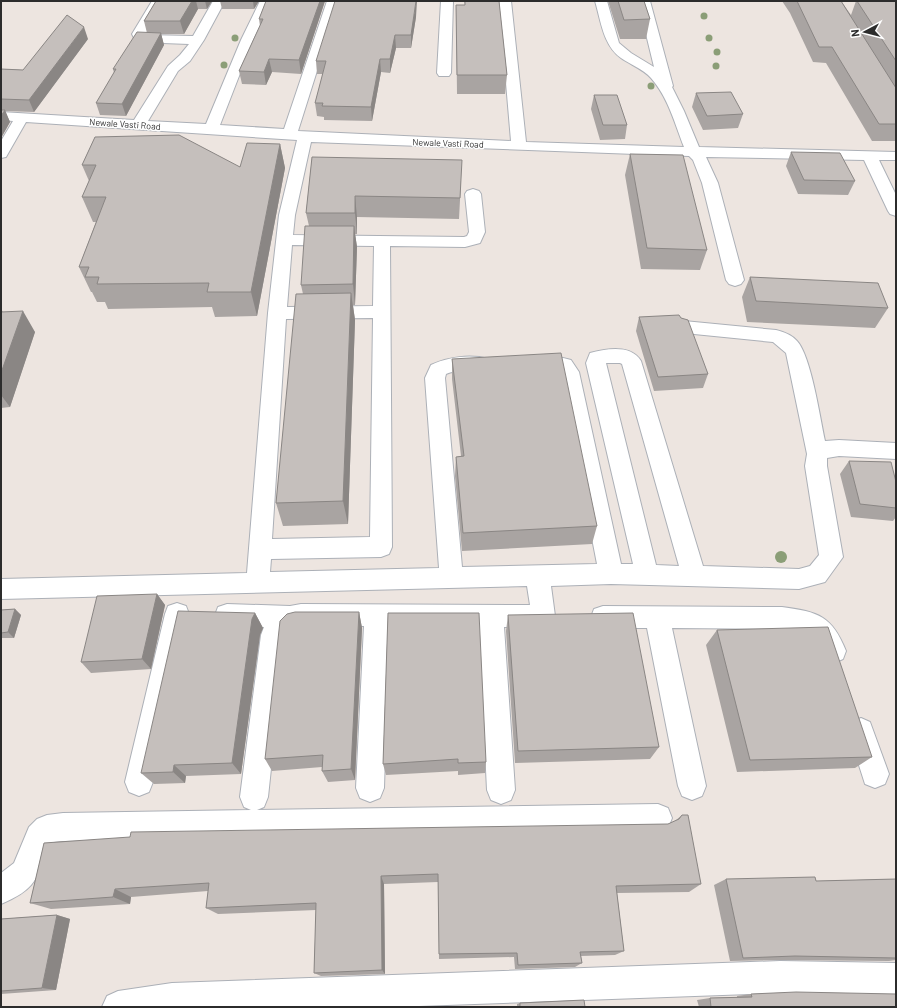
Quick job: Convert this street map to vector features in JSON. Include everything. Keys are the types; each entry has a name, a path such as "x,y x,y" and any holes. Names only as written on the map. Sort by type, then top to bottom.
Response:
{"street":[{"path":"158,1 138,34 140,39 198,40"},
{"path":"138,125 173,69 185,58 198,40 219,1"},
{"path":"211,129 247,40 266,1"},
{"path":"258,583 277,313 287,215 298,136 333,1"},
{"path":"444,73 447,1"},
{"path":"505,1 519,146"},
{"path":"601,1 616,49 641,63 654,73 667,89"},
{"path":"644,1 667,89 693,151 700,159 710,183 735,280"},
{"name":"Newale Vasti Road","path":"1,116 298,136 519,146 896,156"},
{"path":"1,154 22,117"},
{"path":"869,156 896,211"},
{"path":"285,240 465,242 474,239 477,232 473,194"},
{"path":"261,549 381,547 382,241"},
{"path":"277,313 382,312"},
{"path":"1,589 611,574 799,579 817,575 831,557 816,466 817,454 796,354 793,347 787,340 776,336 684,328"},
{"path":"647,576 596,363 597,358 623,356 631,361 694,576"},
{"path":"451,578 435,378 438,370 448,365 554,363 564,365 569,372 611,574"},
{"path":"817,454 825,449 839,448 896,451"},
{"path":"538,576 563,616"},
{"path":"139,782 195,614 184,584"},
{"path":"195,614 288,616 377,615 782,618 806,621 822,629 832,646 842,676"},
{"path":"370,788 377,615"},
{"path":"254,797 273,635 278,623 288,616"},
{"path":"491,616 501,790"},
{"path":"656,617 692,786"},
{"path":"855,714 875,774"},
{"path":"1,889 11,884 24,873 39,838 47,830 63,827 658,818"},
{"path":"118,1007 179,999 780,977 896,979"}],"building":[{"path":"156,1 192,1 180,21 144,21"},
{"path":"266,1 320,1 299,60 269,59 264,72 239,71 263,19 259,19"},
{"path":"335,1 416,1 411,35 395,35 390,59 380,59 371,107 322,106 323,103 315,103 326,61 316,61"},
{"path":"465,1 499,1 507,75 457,75 456,5 465,5"},
{"path":"618,1 644,1 650,19 624,20"},
{"path":"797,1 841,1 896,88 896,124 879,124 832,47 819,47"},
{"path":"857,1 896,1 896,61"},
{"path":"67,15 84,27 29,100 1,99 1,69 23,70"},
{"path":"137,32 161,33 122,104 96,103 116,69 113,69"},
{"path":"731,92 743,114 707,116 696,93"},
{"path":"594,95 617,95 627,125 603,125"},
{"path":"1,110 5,110 1,116"},
{"path":"179,135 240,167 247,143 280,144 251,292 207,292 209,283 97,284 99,277 85,277 89,267 79,267 106,197 82,197 96,165 82,165 95,137"},
{"path":"791,152 840,153 855,181 804,180"},
{"path":"630,154 683,155 707,250 647,248"},
{"path":"312,157 462,160 460,198 355,196 355,213 306,213"},
{"path":"305,226 354,226 353,284 301,285"},
{"path":"750,277 878,283 888,308 756,301"},
{"path":"351,293 343,501 276,503 296,294"},
{"path":"23,311 1,373 1,312"},
{"path":"679,315 681,318 688,320 708,374 658,377 639,317"},
{"path":"561,353 597,526 463,533 456,457 464,456 452,359"},
{"path":"849,461 891,462 896,482 896,508 860,504"},
{"path":"157,594 142,659 81,662 97,596"},
{"path":"15,609 8,632 1,633 1,610"},
{"path":"178,611 255,613 252,619 232,763 174,765 173,772 141,773"},
{"path":"295,612 359,612 351,769 322,771 323,755 265,759 280,621 287,614"},
{"path":"388,613 479,613 486,762 458,763 458,759 383,764"},
{"path":"633,613 659,747 518,751 508,615"},
{"path":"828,627 872,757 750,760 717,630"},
{"path":"682,815 688,815 701,884 616,886 624,951 580,952 582,963 518,965 517,953 439,954 438,874 381,876 382,970 314,973 316,903 206,908 209,883 115,889 113,897 30,903 44,843 130,837 131,832 668,824 679,819"},
{"path":"815,877 816,881 896,879 896,958 795,956 743,958 726,879"},
{"path":"57,915 42,988 1,991 1,919"},
{"path":"796,992 896,994 896,1007 711,1007 710,998 752,997 751,994"},
{"path":"584,1000 585,1007 520,1007 520,1003"}]}
